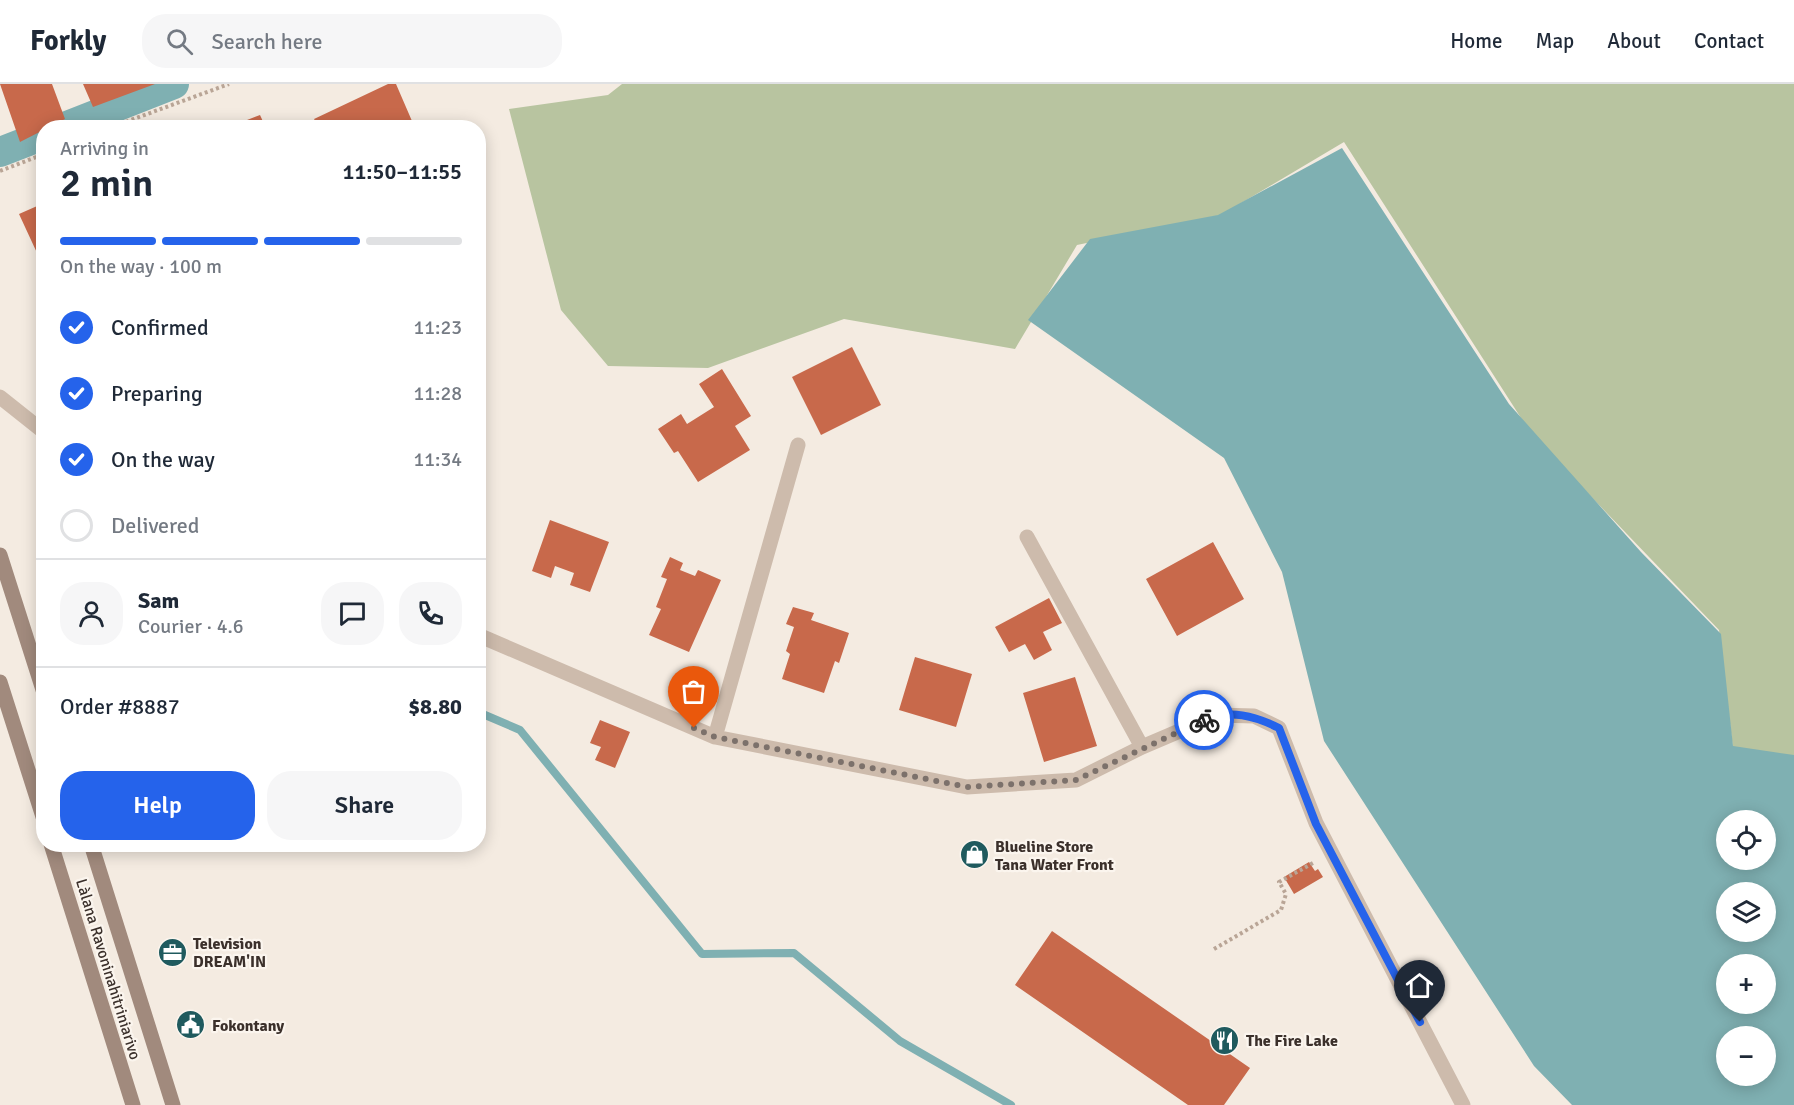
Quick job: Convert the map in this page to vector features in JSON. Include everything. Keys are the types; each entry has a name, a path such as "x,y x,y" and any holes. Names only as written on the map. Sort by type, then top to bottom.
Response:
{"main road":[{"path":"0,555 36,668"},
{"path":"0,682 36,795"},
{"name":"Làlana Ravoninahitriniarivo","path":"54,852 133,1105"},
{"path":"94,852 173,1105"}],"street":[{"path":"0,397 36,426"},
{"path":"715,737 798,445"},
{"path":"1027,537 1142,747"},
{"path":"486,638 715,737 967,787 1076,780 1142,747 1217,715 1254,716 1279,728 1316,824 1463,1105"}],"path":[{"path":"131,120 229,84"},
{"path":"0,171 36,157"},
{"path":"1214,949 1281,910 1286,894 1279,882 1322,857"}],"green space":[{"path":"622,84 1794,84 1794,756 1733,749 1719,630 1532,435 1344,142 1221,215 1077,245 1015,349 844,319 708,368 608,366 561,310 509,109 608,95"}],"water":[{"path":"1342,148 1509,404 1641,552 1721,634 1733,746 1794,755 1794,1105 1572,1105 1534,1066 1324,741 1282,572 1224,458 1028,320 1090,239 1218,215"}],"building":[{"path":"0,84 52,84 65,119 36,120 36,134 20,142"},
{"path":"83,84 155,84 93,107"},
{"path":"388,84 396,84 412,120 315,120"},
{"path":"260,115 262,120 247,120"},
{"path":"36,207 36,251 19,214"},
{"path":"852,347 881,405 821,435 792,377"},
{"path":"722,369 751,416 735,426 750,450 698,482 678,451 674,453 658,429 681,414 687,424 714,407 699,384"},
{"path":"550,520 609,542 590,592 570,585 574,573 555,566 551,578 532,571"},
{"path":"1213,542 1244,599 1177,636 1146,579"},
{"path":"670,557 683,563 680,570 695,576 698,570 721,580 689,652 649,635 661,609 656,607 667,579 661,577"},
{"path":"1049,598 1062,623 1043,632 1052,650 1034,660 1025,644 1009,652 995,627"},
{"path":"793,607 814,613 811,620 849,633 839,663 835,661 824,693 782,679 790,654 786,651 794,627 786,624"},
{"path":"915,657 972,674 956,727 899,710"},
{"path":"1075,677 1097,746 1044,762 1023,693"},
{"path":"600,720 630,732 615,768 595,760 601,747 590,743"},
{"path":"1309,862 1315,871 1318,869 1323,877 1294,894 1284,877"},
{"path":"1052,931 1250,1068 1224,1105 1188,1105 1015,985"}],"waterway":[{"path":"82,120 174,84"},
{"path":"0,152 36,138"},
{"path":"486,715 520,730 702,954 794,953 900,1041 1011,1105"}],"way so far":[{"path":"694,728 715,737 967,787 1076,780 1142,747 1204,720"}],"place":[{"name":"Blueline Store Tana Water Front","path":"974,855"},
{"name":"Television DREAM'IN","path":"172,952"},
{"name":"Fokontany","path":"191,1025"},
{"name":"The Fire Lake","path":"1225,1040"}],"route":[{"path":"1204,720 1217,715 1254,716 1279,728 1316,824 1420,1022"}]}
